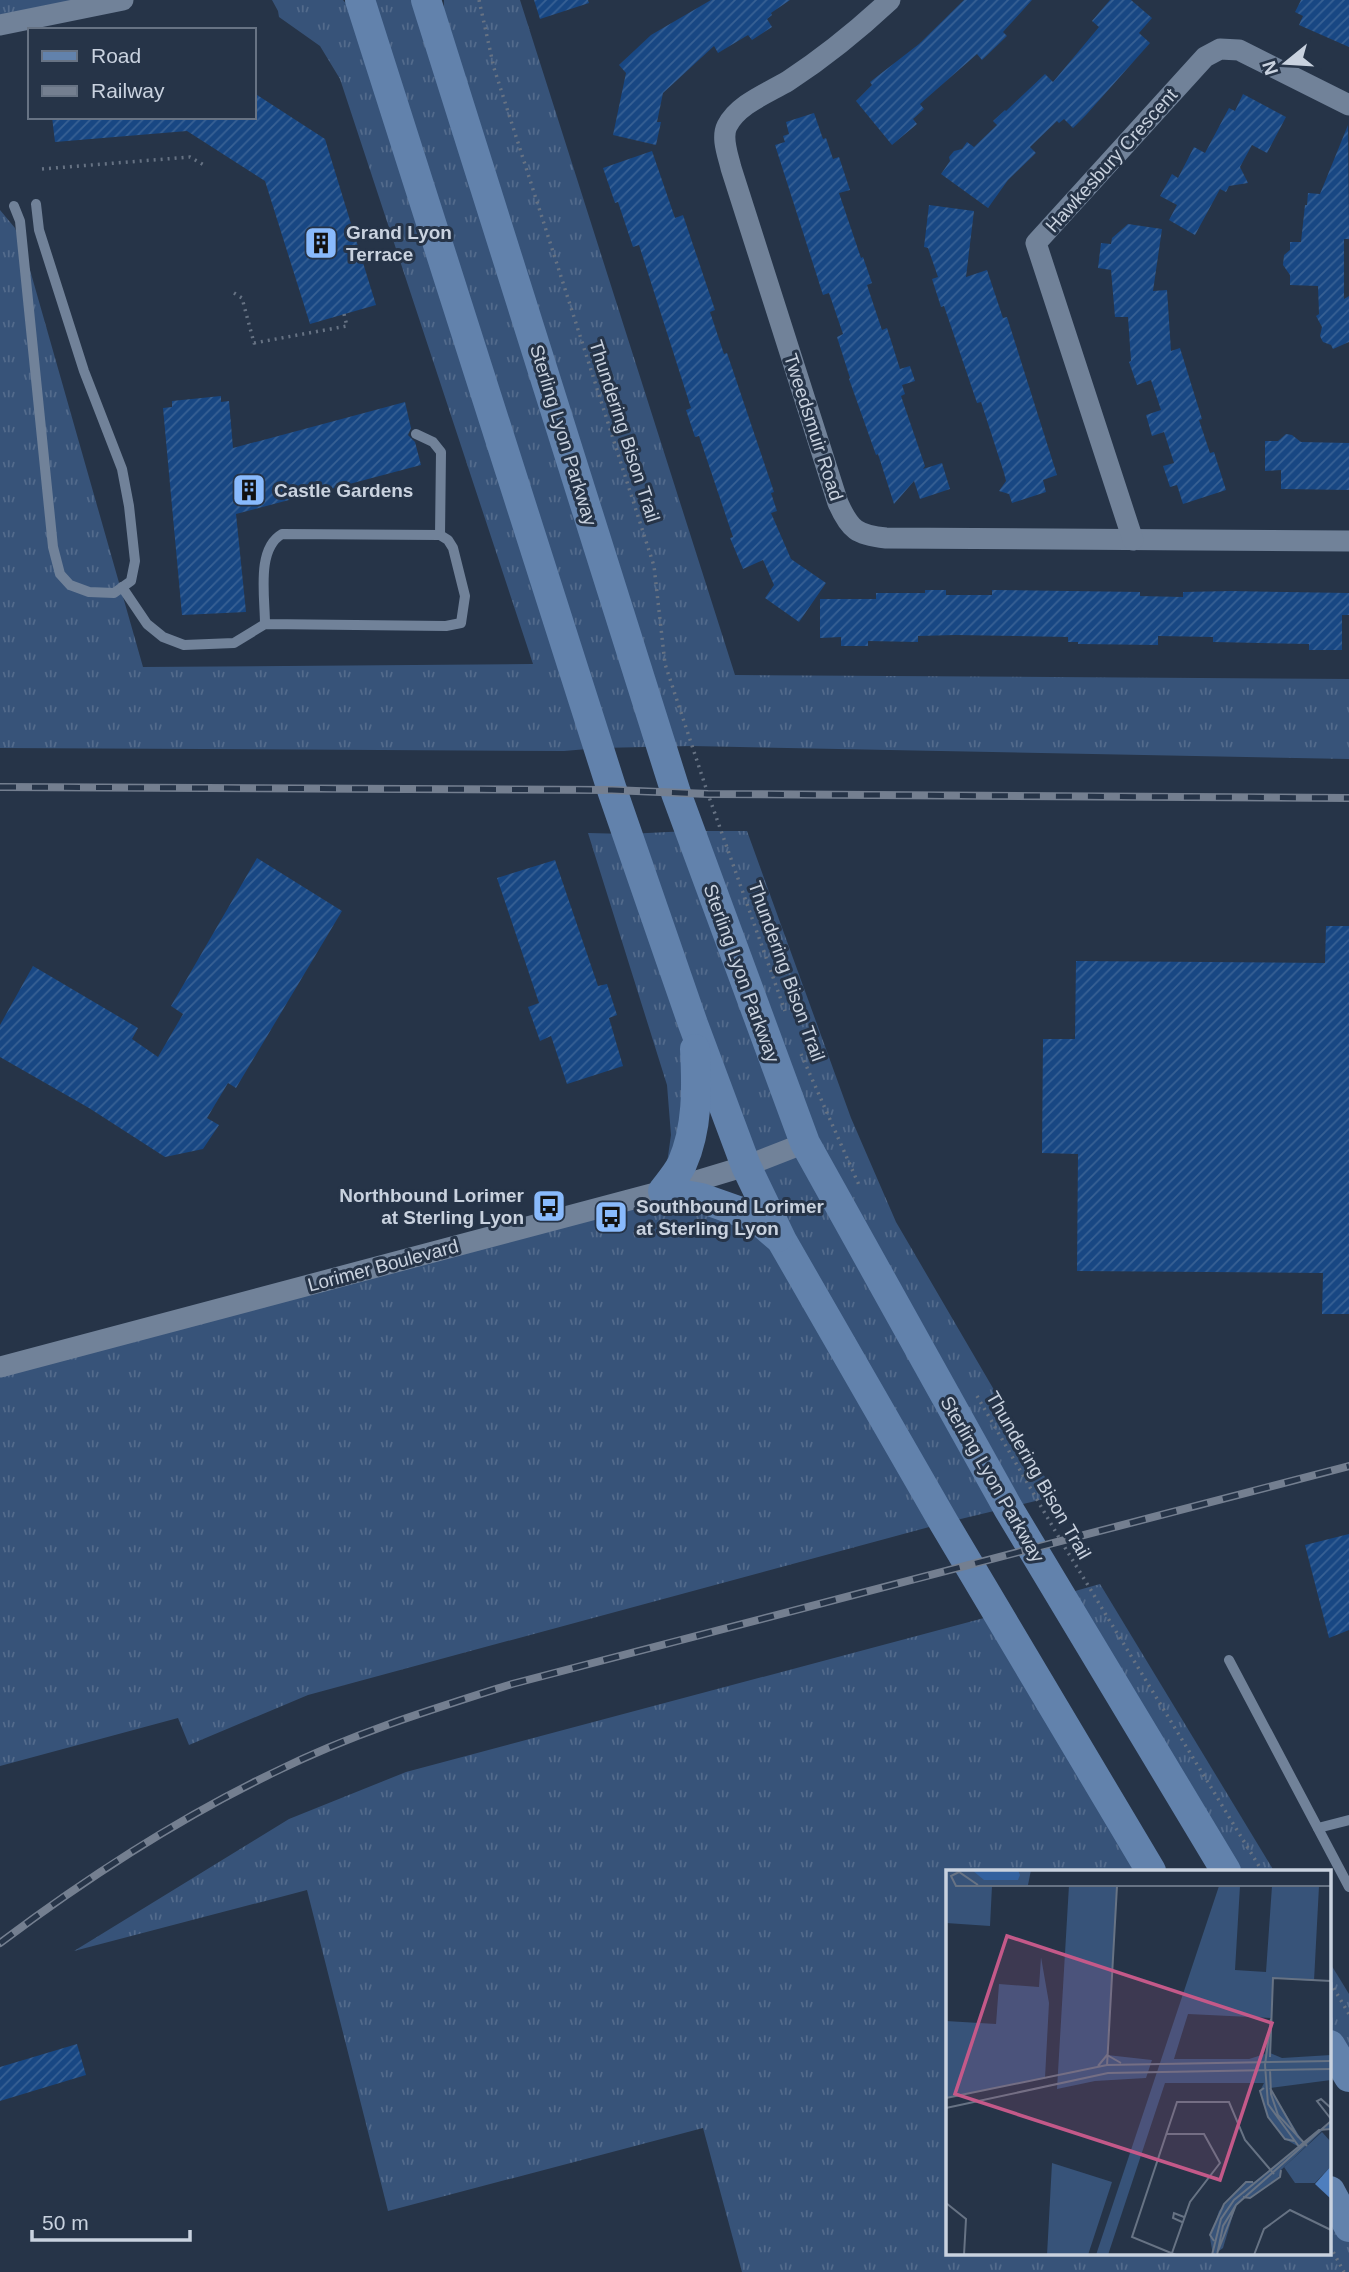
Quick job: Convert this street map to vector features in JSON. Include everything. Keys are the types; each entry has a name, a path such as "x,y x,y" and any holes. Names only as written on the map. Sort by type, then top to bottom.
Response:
{"main road":[{"path":"343,0 370,32"},
{"path":"360,0 612,790 746,1166 782,1241 950,1534 1150,1870"},
{"name":"Sterling Lyon Parkway","path":"426,0 676,793 805,1143 1008,1508 1225,1870"},
{"path":"443,51 444,0"},
{"path":"694,1024 696,1082 692,1136 681,1166 663,1191 701,1198 755,1217 782,1241"},
{"path":"1332,2048 1349,2077"},
{"path":"1332,2195 1349,2227"}],"street":[{"path":"0,25 123,0"},
{"name":"Tweedsmuir Road","path":"890,0 807,67 745,106 724,131 731,168 834,490 845,518 855,531 886,538 1349,541"},
{"name":"Hawkesbury Crescent","path":"1133,540 1036,243 1205,57 1220,49 1239,50 1349,105"},
{"name":"Lorimer Boulevard","path":"0,1367 663,1191 746,1166 805,1143"}],"lane":[{"path":"15,206 20,221 53,547 60,574 70,585 89,592 114,593 131,581 135,561 122,469 84,371 39,230 36,204"},
{"path":"416,434 433,442 441,452 440,535"},
{"path":"122,587 147,624 163,637 184,645 234,643 265,624 446,626 461,623 465,596 453,548 448,540 440,535 282,534 273,539 264,558 265,624"},
{"path":"1229,1660 1349,1886"},
{"path":"1318,1828 1349,1820"}],"path":[{"name":"Thundering Bison Trail","path":"479,0 494,68 654,566 665,664 708,794 786,1011"},
{"path":"42,169 190,157 204,165"},
{"path":"234,293 242,298 254,343 347,326 344,314"},
{"name":"Thundering Bison Trail","path":"799,1050 860,1187"},
{"name":"Thundering Bison Trail","path":"972,1388 1061,1541 1261,1870"},
{"path":"1332,1985 1349,2014"},
{"path":"1332,2250 1344,2272"}],"green space":[{"path":"0,0 123,0 0,25"},
{"path":"272,0 343,0 369,30 360,0 426,0 443,48 444,0 520,0 735,675 1349,679 1349,759 692,746 564,751 0,748 0,210 15,228 30,270 143,667 533,664 340,79 320,46 279,17"},
{"path":"747,831 851,1118 896,1222 1056,1496 944,1523 308,1695 189,1745 178,1718 0,1766 0,1367 663,1191 671,1135 667,1085 588,833","holes":["695,1027 780,1239 681,1166"]},
{"path":"1100,1584 1273,1870 1225,1870 1061,1595"},
{"path":"999,1614 1150,1870 946,1870 946,2254 1332,2254 1332,2195 1349,2227 1349,2272 742,2272 703,2128 388,2211 307,1890 74,1951 289,1819 406,1772"},
{"path":"1332,1966 1349,1994 1349,2077 1332,2048"}],"building":[{"path":"534,0 588,0 589,3 540,19"},
{"path":"711,0 790,0 767,19 772,27 752,40 748,35 718,53 714,46 663,93 656,145 613,135 626,73 619,65 651,35"},
{"path":"964,0 1032,0 1003,32 1007,36 982,60 977,54 920,104 924,109 913,119 917,124 892,145 856,101 872,85 870,82 919,44"},
{"path":"1110,0 1131,0 1152,18 1139,33 1150,43 1086,115 1073,128 1064,119 1059,123 1057,121 1030,147 1036,153 1008,180 988,208 941,174 954,151 962,149 967,142 974,147 997,125 993,121 1045,74 1053,82 1099,27 1092,21"},
{"path":"1301,0 1349,0 1349,47 1299,25 1303,16 1295,12"},
{"name":"Grand Lyon Terrace","path":"256,94 325,139 376,305 310,324 265,181 187,131 55,142 52,119 256,119"},
{"path":"1243,94 1286,117 1267,153 1252,145 1240,167 1248,183 1229,186 1226,192 1220,189 1195,235 1169,220 1177,205 1160,196 1172,174 1178,178 1194,147 1205,153 1229,108 1235,111"},
{"path":"814,113 833,159 839,157 850,190 839,193 872,283 867,285 882,330 887,328 900,369 910,366 915,381 902,385 905,394 901,396 925,466 923,469 942,463 950,489 920,499 914,481 894,504 849,379 837,337 843,334 829,293 823,295 775,145 785,142 783,136 789,134 786,122"},
{"path":"1348,125 1349,239 1344,239 1344,299 1349,296 1349,342 1333,349 1331,345 1323,342 1320,336 1322,327 1316,316 1319,314 1318,286 1290,285 1290,275 1283,265 1284,255 1290,250 1290,242 1301,242 1308,193 1320,194"},
{"path":"652,151 675,218 683,215 715,310 710,312 724,354 727,353 774,492 771,493 777,511 771,513 791,559 826,583 799,622 765,598 774,585 763,560 743,569 730,538 733,537 699,436 695,437 686,410 691,408 639,245 633,247 603,168"},
{"path":"929,205 974,211 966,277 987,270 1003,318 1007,317 1057,475 1043,480 1046,492 1012,503 1009,494 999,491 1006,481 1004,473 981,402 977,403 944,306 941,307 932,279 938,277 928,248 924,247"},
{"path":"1128,224 1162,229 1153,291 1167,290 1171,351 1180,348 1202,419 1199,420 1210,453 1214,452 1226,490 1183,504 1177,485 1170,487 1163,466 1174,463 1164,432 1152,436 1146,415 1161,410 1151,380 1137,385 1129,362 1128,317 1115,317 1111,270 1098,268 1101,243 1111,244 1112,238"},
{"name":"Castle Gardens","path":"221,396 221,402 229,401 233,448 405,402 411,428 408,435 415,442 421,465 236,514 246,612 182,615 163,408 172,407 172,401"},
{"path":"1286,434 1301,442 1349,443 1349,490 1281,489 1281,470 1265,471 1265,441 1278,441"},
{"path":"925,590 946,590 946,595 992,595 992,590 1140,592 1140,596 1183,597 1183,592 1349,593 1349,615 1342,615 1342,650 1309,650 1309,644 1213,642 1213,637 1158,636 1158,645 1078,644 1068,642 1068,637 955,635 918,636 918,642 868,641 868,646 841,646 841,637 820,638 820,599 876,599 876,593 925,593"},
{"path":"257,858 342,911 236,1088 228,1083 207,1118 219,1125 203,1149 165,1157 89,1108 0,1057 0,1025 33,966 138,1028 132,1039 158,1057 183,1014 171,1006"},
{"path":"555,860 598,986 607,984 617,1015 609,1018 623,1066 567,1084 551,1036 540,1041 528,1007 539,1003 497,878"},
{"path":"1326,926 1349,926 1349,1314 1322,1314 1323,1273 1077,1271 1078,1154 1042,1153 1043,1039 1075,1039 1076,961 1325,963"},
{"path":"1349,1534 1349,1630 1329,1638 1305,1545"},
{"path":"77,2044 86,2075 0,2101 0,2067"}],"railway":[{"path":"0,787 1349,798"},
{"path":"0,1943 67,1895 170,1828 242,1788 307,1757 394,1722 512,1684 1349,1466"}],"place":[{"name":"Grand Lyon Terrace","path":"321,243"},
{"name":"Castle Gardens","path":"249,490"},
{"name":"Northbound Lorimer at Sterling Lyon","path":"549,1206"},
{"name":"Southbound Lorimer at Sterling Lyon","path":"611,1217"}]}
